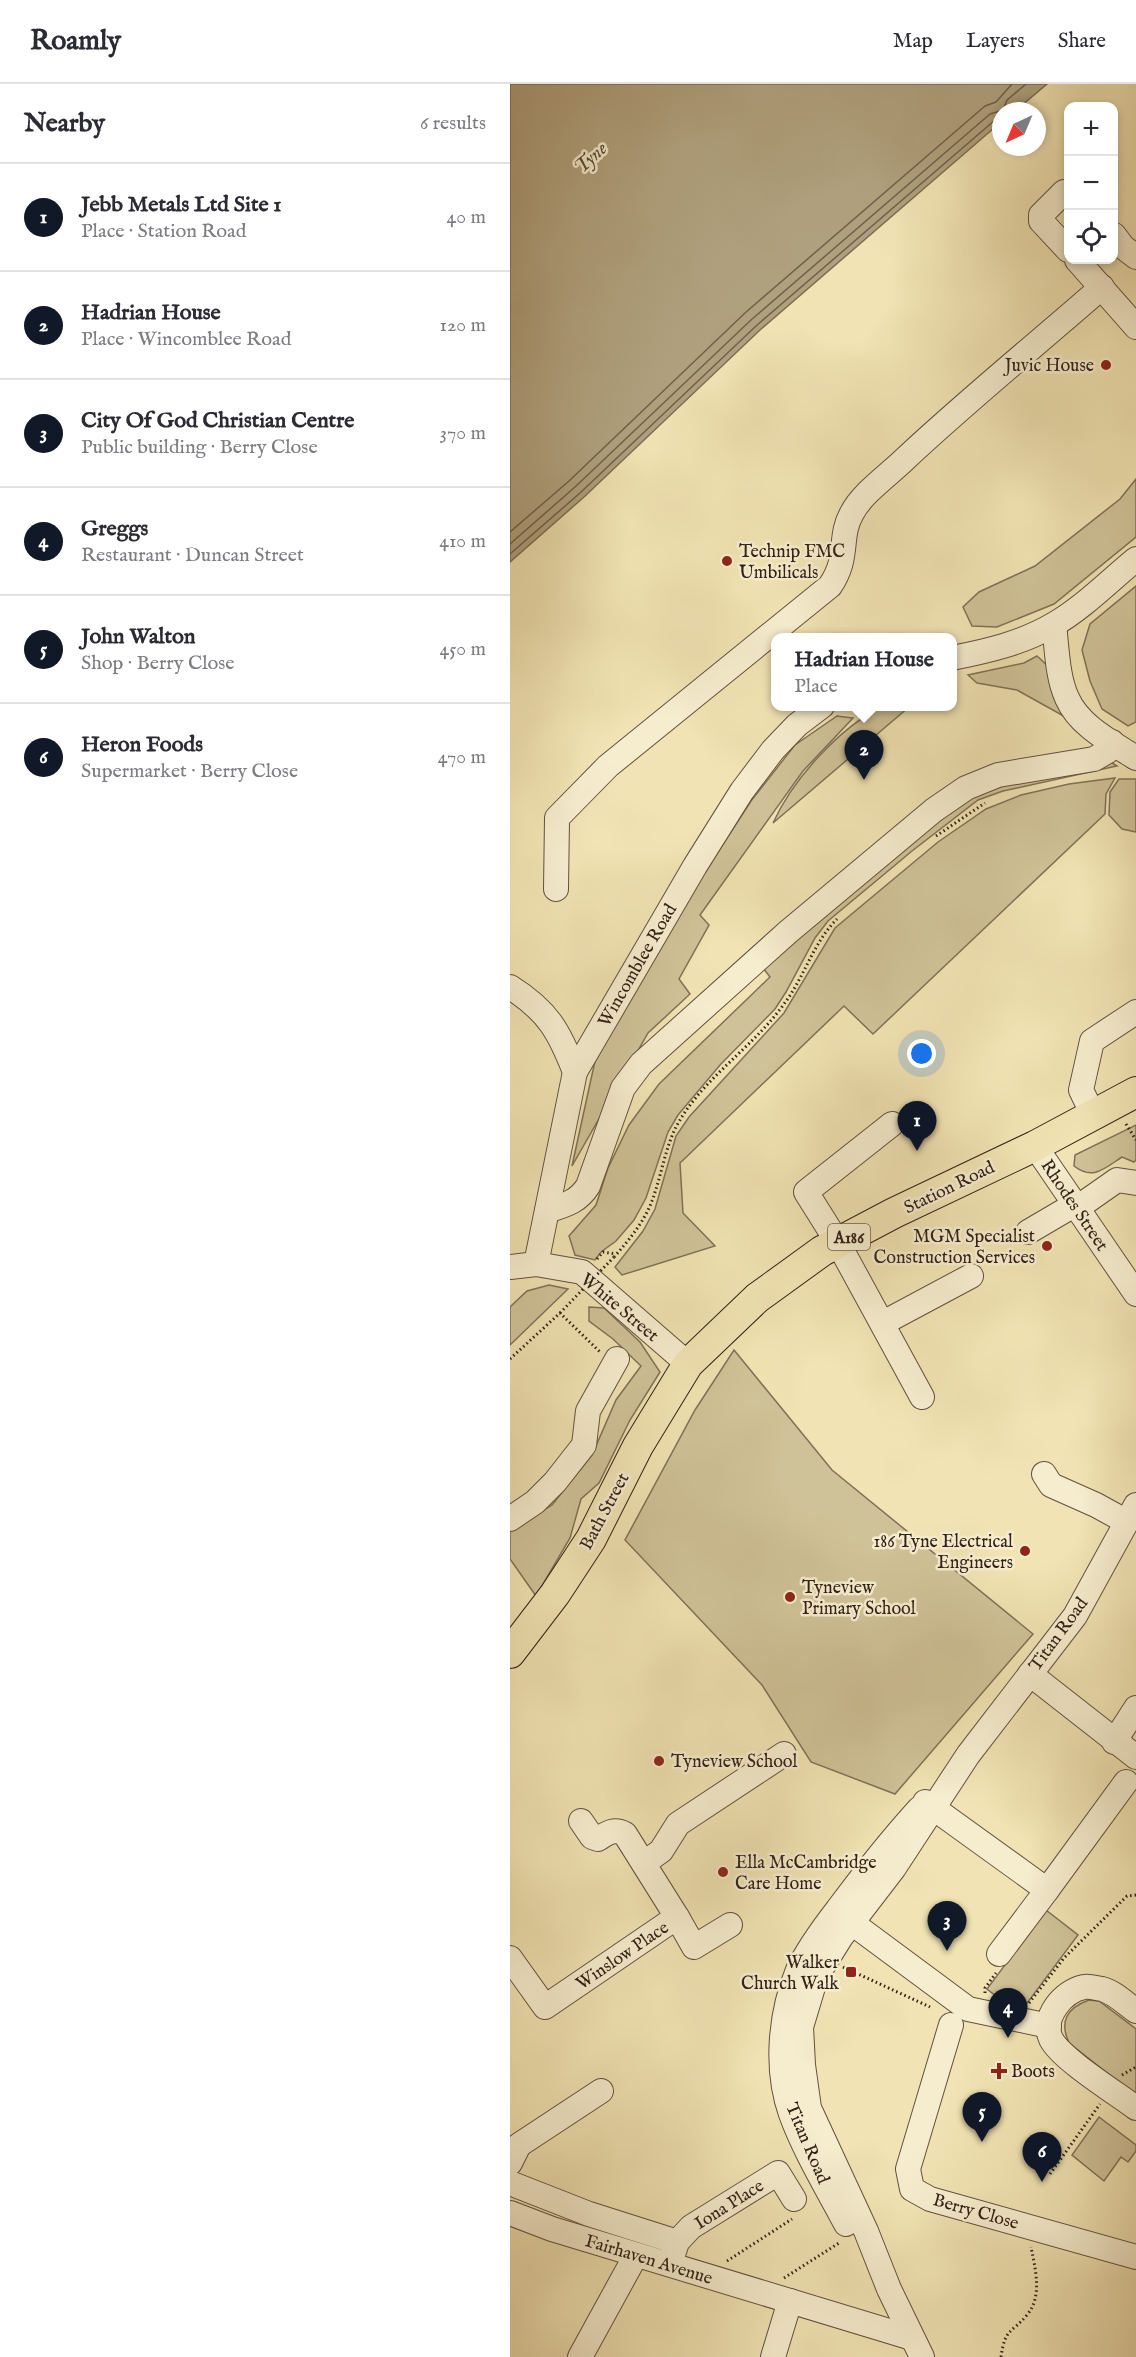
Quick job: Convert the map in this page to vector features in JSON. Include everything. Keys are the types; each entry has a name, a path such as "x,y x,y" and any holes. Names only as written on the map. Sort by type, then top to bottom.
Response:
{"main road":[{"name":"Station Road","path":"688,1364 758,1298 822,1251 894,1213 1035,1146 1136,1092"},
{"name":"Bath Street","path":"510,1653 555,1594 591,1539 638,1446 688,1364"}],"street":[{"path":"1064,192 1041,214 1041,221 1064,246"},
{"path":"1118,240 1136,257"},
{"path":"1081,264 1136,327"},
{"path":"771,633 830,585 839,572 843,560 846,528 851,513 860,501 922,443 1102,287"},
{"path":"957,657 1004,646 1054,625 1136,559"},
{"path":"1054,625 1061,679 1066,698 1082,720 1136,758"},
{"path":"556,889 557,818 608,766 771,633"},
{"name":"Wincomblee Road","path":"536,1264 575,1072 695,866 742,791 773,750 797,725 815,711"},
{"path":"547,1211 571,1204 581,1196 588,1185 623,1088 641,1064 788,932 899,839 966,788 998,775 1094,759 1108,751 1112,742"},
{"path":"510,987 530,999 550,1020 565,1047 575,1072"},
{"path":"1094,1115 1081,1090 1092,1041 1136,1012"},
{"path":"892,1124 806,1192 838,1243 922,1396"},
{"name":"Rhodes Street","path":"1035,1146 1136,1294"},
{"path":"1028,1232 1075,1207 1117,1180 1136,1183"},
{"name":"White Street","path":"510,1267 536,1264 582,1272 688,1364"},
{"path":"883,1323 971,1275"},
{"path":"510,1519 535,1502 555,1482 584,1445 588,1410 616,1362"},
{"path":"1044,1474 1051,1485 1096,1505 1131,1514"},
{"name":"Titan Road","path":"889,2289 852,2235 807,2150 790,2112 781,2065 784,2019 798,1970 824,1928 878,1855 929,1805 1075,1616 1131,1514"},
{"path":"1030,1674 1136,1757"},
{"path":"1114,1742 1136,1708"},
{"path":"581,1821 592,1837 598,1839 609,1832 619,1831 638,1853 661,1851 678,1824 784,1754"},
{"path":"999,1954 1126,1782"},
{"path":"929,1805 1047,1890"},
{"name":"Titan Road","path":"917,2348 809,2108 803,2066 801,2027 816,1977 852,1923 894,1868 929,1805"},
{"name":"Winslow Place","path":"510,1958 545,2007 677,1917 638,1853"},
{"path":"677,1917 694,1947 730,1925"},
{"path":"852,1923 968,2009 1049,2026"},
{"path":"1136,2012 1106,1990 1085,1987 1066,1995 1051,2016 1049,2026 1050,2037 1056,2046 1136,2108"},
{"name":"Berry Close","path":"951,2025 908,2169 912,2189 930,2199 1136,2257"},
{"path":"510,2163 519,2145 601,2091"},
{"name":"Iona Place","path":"673,2253 692,2227 778,2173 794,2209"},
{"path":"510,2183 589,2214 673,2253"},
{"name":"Fairhaven Avenue","path":"510,2213 552,2229 636,2255 673,2253 715,2278 789,2301 917,2348"},
{"path":"580,2357 636,2255"},
{"path":"773,2357 789,2301"}],"path":[{"path":"930,840 991,801"},
{"path":"510,1359 560,1313 615,1256 639,1226 648,1209 670,1139 684,1114 714,1078 784,1005 820,941 840,916"},
{"path":"603,1252 615,1256"},
{"path":"560,1313 616,1362"},
{"path":"1017,2019 1064,1958 1127,1896 1136,1894"},
{"path":"984,2013 985,1988 1005,1959 999,1954"},
{"path":"826,1960 932,2008"},
{"path":"1050,2174 1110,2089"},
{"path":"715,2278 718,2266 794,2209"},
{"path":"1001,2357 1004,2338 1029,2314 1037,2292 1027,2226"},
{"path":"762,2292 852,2235"}],"shaded area":[{"path":"1136,479 1136,537 1054,604 997,627 972,626 963,607 979,592 1035,566 1120,499"},
{"path":"1136,586 1136,722 1128,726 1102,709 1090,681 1082,650 1090,624"},
{"path":"1037,656 1049,667 1069,719 1017,690 977,683 968,675 1024,663"},
{"path":"874,711 904,711 773,823 792,789 805,772 834,741"},
{"path":"837,716 853,718 803,771 700,915 709,925 679,979 690,994 648,1033 572,1166 595,1061 640,972 751,801 795,745"},
{"path":"1104,758 1117,766 1003,791 978,800 828,921 815,938 775,1009 720,1065 678,1115 668,1132 646,1198 634,1220 595,1260 575,1255 569,1236 596,1205 608,1168 629,1125 659,1084 770,977 763,968 933,822 979,792"},
{"path":"1115,778 1106,794 1105,814 873,1034 844,1006 680,1163 683,1213 715,1246 622,1275 615,1267 643,1231 655,1209 676,1136 689,1117 784,1013 835,928 938,842 986,809 1021,795 1069,784"},
{"path":"1119,779 1136,779 1136,832 1122,829 1109,815 1110,792"},
{"path":"1136,1125 1136,1160 1134,1162 1122,1157 1104,1169 1093,1173 1074,1166 1075,1155"},
{"path":"549,1285 568,1289 510,1345 510,1307 527,1291"},
{"path":"589,1307 604,1308 640,1342 660,1372 630,1420 599,1483 581,1499 570,1538 536,1596 510,1559 510,1531 552,1505 592,1455 616,1400 641,1366 613,1339 589,1321"},
{"path":"734,1350 832,1470 1033,1634 895,1794 811,1762 762,1685 625,1540 695,1410"},
{"path":"1046,1910 1078,1935 1019,2014 987,1989"},
{"path":"1089,2000 1099,2001 1136,2029 1136,2096 1069,2043 1065,2028 1067,2016 1075,2007"},
{"path":"1099,2117 1136,2145 1136,2151 1128,2162 1121,2157 1104,2181 1072,2155"}],"water":[{"name":"Tyne","path":"510,84 1047,84 1026,102 992,102 992,130 760,330 584,497 510,562"}],"place":[{"name":"Juvic House","path":"1106,365"},
{"name":"Technip FMC Umbilicals","path":"727,561"},
{"name":"Hadrian House","path":"864,780"},
{"name":"Jebb Metals Ltd Site 1","path":"917,1151"},
{"name":"MGM Specialist Construction Services","path":"1047,1246"},
{"name":"186 Tyne Electrical Engineers","path":"1025,1551"},
{"name":"Tyneview Primary School","path":"790,1597"},
{"name":"Tyneview School","path":"659,1761"},
{"name":"Ella McCambridge Care Home","path":"723,1872"},
{"name":"City Of God Christian Centre","path":"947,1951"},
{"name":"Walker Church Walk","path":"851,1972"},
{"name":"Greggs","path":"1008,2038"},
{"name":"Boots","path":"999,2071"},
{"name":"John Walton","path":"982,2142"},
{"name":"Heron Foods","path":"1042,2182"}]}
